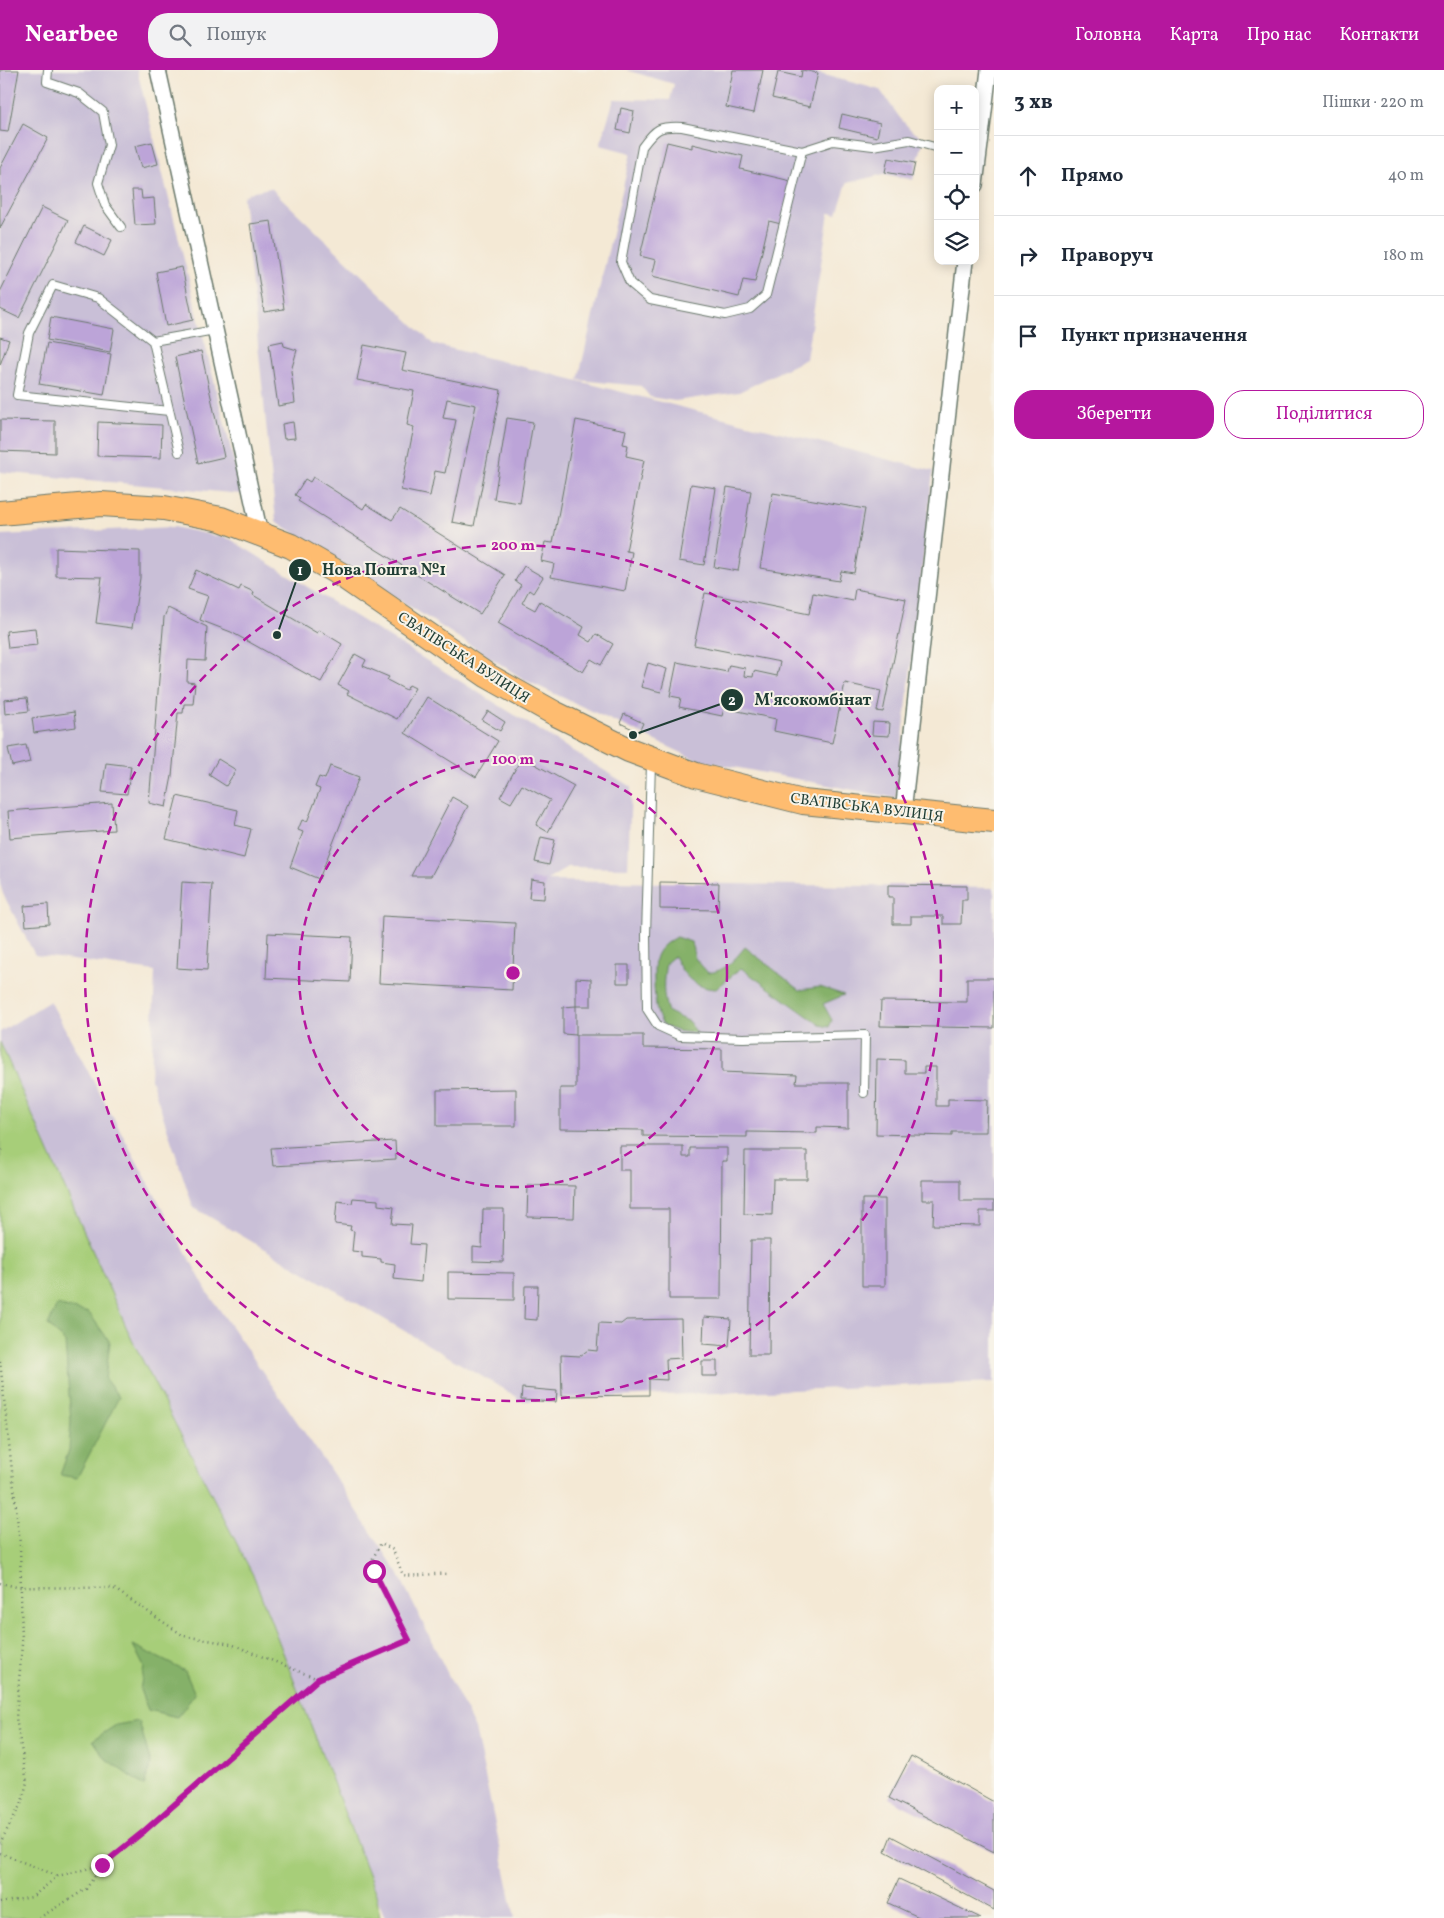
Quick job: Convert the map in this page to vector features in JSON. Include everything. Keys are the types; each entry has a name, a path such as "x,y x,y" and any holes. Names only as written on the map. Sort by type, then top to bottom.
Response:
{"main road":[{"name":"СВАТІВСЬКА ВУЛИЦЯ","path":"0,512 101,504 164,508 221,519 291,546 340,574 488,676 556,714 629,750 696,775 802,802 994,821"}],"street":[{"path":"158,70 260,534"},
{"path":"979,146 989,70"},
{"path":"903,812 966,265"}],"lane":[{"path":"48,70 46,82 78,93 103,112 109,145 98,183 105,205 121,227"},
{"path":"802,151 766,295 750,309 725,316 650,300 630,283 621,262 642,147 652,134 663,126 682,127 802,151 833,141 873,146 909,140 934,147"},
{"path":"170,412 17,394 29,333 53,285 98,298 153,341 170,412 179,452"},
{"path":"153,341 215,330"},
{"path":"651,758 646,935 647,1010 658,1026 680,1036 743,1038 865,1035 864,1093"}],"path":[{"path":"0,1155 2,1148"},
{"path":"0,1361 20,1544 22,1644 16,1718 27,1782 22,1802 0,1844"},
{"path":"39,1918 86,1889 102,1865 143,1832 318,1679 409,1640 374,1571 373,1558 381,1543 393,1550 403,1575 413,1577 426,1573 446,1574"},
{"path":"0,1583 20,1587 112,1588 184,1636 231,1644 318,1679"},
{"path":"0,1853 58,1876"},
{"path":"0,1903 32,1897 58,1876 102,1865"}],"shaded area":[{"path":"0,70 137,70 242,494 0,472"},
{"path":"626,70 806,70 880,90 900,118 912,131 924,138 913,180 884,174 847,183 837,214 829,213 806,359 739,392 675,401 650,397 641,386 578,380 631,153 600,145 614,99 670,100 674,84"},
{"path":"271,188 433,344 933,471 896,798 697,760 525,680 276,521 243,197 254,191"},
{"path":"174,527 230,539 631,787 628,868 568,867 546,881 994,888 994,1382 517,1401 517,1397 193,1207 151,1079 155,971 35,955 3,894 0,884 0,535"},
{"path":"50,1001 208,1293 327,1465 398,1573 475,1729 515,1918 385,1918 254,1577 128,1332 0,1094 0,1032"}],"green space":[{"path":"676,937 691,942 695,958 708,973 725,967 745,947 800,990 820,987 844,995 823,1004 832,1020 829,1027 820,1025 741,968 716,989 708,988 695,983 685,975 674,956 666,963 665,969 664,988 666,1006 668,1012 689,1022 697,1033 675,1030 663,1024 657,1012 654,993 654,973 655,959 658,952 666,943"},
{"path":"0,1042 132,1340 254,1577 377,1897 380,1918 0,1918"},
{"path":"57,1305 89,1313 110,1342 105,1379 119,1397 77,1478 60,1475 69,1450 71,1421 65,1342 48,1325"},
{"path":"133,1645 185,1671 195,1694 177,1717 148,1710 140,1690 144,1667"},
{"path":"139,1721 151,1764 144,1786 106,1759 93,1740 116,1725"}],"building":[{"path":"0,70 19,70 8,132 0,131"},
{"path":"733,70 763,70 754,113 726,107"},
{"path":"802,70 818,73 810,107 772,98 778,72 801,77"},
{"path":"621,108 634,111 630,133 617,130"},
{"path":"842,114 880,123 877,137 839,128"},
{"path":"23,124 48,138 0,228 0,168"},
{"path":"152,142 158,164 141,168 135,146"},
{"path":"667,142 692,148 692,144 743,156 740,169 791,181 781,224 769,221 755,282 743,280 739,297 652,276 656,260 640,256"},
{"path":"888,158 915,163 912,177 885,172"},
{"path":"132,190 141,190 142,199 154,198 156,224 135,225"},
{"path":"42,207 68,220 19,318 0,309 0,292"},
{"path":"271,221 284,309 264,312 250,224"},
{"path":"84,226 112,240 104,256 76,242"},
{"path":"182,267 193,320 166,326 156,272"},
{"path":"51,317 114,329 110,352 47,340"},
{"path":"0,337 9,340 0,365"},
{"path":"283,341 284,346 297,350 291,371 295,403 278,406 269,344"},
{"path":"47,343 111,354 104,395 39,384"},
{"path":"364,345 406,353 402,370 501,390 474,526 452,522 476,405 447,399 443,418 456,420 445,473 435,471 430,496 401,490 414,427 407,425 414,391 357,380"},
{"path":"201,351 224,457 198,463 175,357"},
{"path":"507,418 533,422 520,503 494,499"},
{"path":"0,420 55,421 55,453 0,451"},
{"path":"576,420 626,430 623,444 628,445 626,456 644,460 626,551 632,552 625,591 551,577 554,564 541,561 545,542 553,543"},
{"path":"98,422 162,425 161,458 97,456"},
{"path":"293,422 295,438 284,439 282,424"},
{"path":"313,477 363,509 366,504 392,520 400,509 505,575 480,614 298,501 300,498 295,495 305,479 310,482"},
{"path":"691,484 716,488 704,565 679,561"},
{"path":"727,487 751,491 738,571 714,567"},
{"path":"773,493 865,509 854,573 841,571 839,581 760,568"},
{"path":"56,548 140,551 140,578 132,628 96,623 102,577 56,576"},
{"path":"524,566 543,577 533,593 529,590 522,603 535,610 540,601 584,627 580,635 591,642 596,634 613,644 601,665 591,659 583,672 498,623 521,585 515,581"},
{"path":"196,570 239,590 241,586 254,592 253,595 317,633 319,630 342,644 321,682 231,632 200,620 208,596 188,589"},
{"path":"855,589 906,599 883,712 877,711 881,691 845,683 832,743 774,731 776,719 724,708 722,716 679,707 681,698 670,696 677,662 727,672 729,665 745,668 744,676 753,677 754,671 777,676 780,662 694,645 705,593 809,614 813,593 853,601"},
{"path":"168,608 207,627 205,661 188,660 187,682 195,683 193,704 184,704 183,713 178,713 172,776 166,807 149,803 164,617"},
{"path":"35,628 37,645 8,648 6,631"},
{"path":"355,654 366,660 363,666 389,677 387,680 406,690 409,685 415,688 397,719 347,694 349,691 338,685"},
{"path":"648,663 667,669 661,692 641,687"},
{"path":"427,697 498,741 476,777 405,733"},
{"path":"27,698 29,711 5,714 4,700"},
{"path":"488,711 505,722 500,731 482,720"},
{"path":"74,712 76,727 34,733 32,718"},
{"path":"624,714 643,723 639,732 620,723"},
{"path":"873,722 890,723 889,736 872,735"},
{"path":"26,745 30,762 12,766 8,748"},
{"path":"522,757 574,786 548,832 536,825 550,800 522,785 511,803 500,797"},
{"path":"218,759 236,770 226,786 209,775"},
{"path":"106,763 131,766 127,794 102,792"},
{"path":"330,766 359,777 319,879 290,867 303,832 298,830 302,820 307,822 320,789 315,787 319,777 325,779"},
{"path":"177,796 238,810 235,825 251,829 244,858 166,839"},
{"path":"452,797 468,806 431,876 411,876"},
{"path":"112,803 114,830 10,838 8,811"},
{"path":"541,837 555,840 549,865 535,862"},
{"path":"531,879 545,881 544,899 529,898"},
{"path":"182,882 212,884 207,970 177,968"},
{"path":"660,882 719,883 718,910 660,909"},
{"path":"888,885 967,886 967,900 962,900 961,924 943,924 943,916 911,916 911,924 893,924 893,897 888,897"},
{"path":"48,904 49,924 26,926 24,906"},
{"path":"382,916 515,923 512,990 379,983"},
{"path":"268,933 352,937 350,982 266,978"},
{"path":"617,965 629,965 629,983 617,983"},
{"path":"576,978 591,979 591,1006 576,1006"},
{"path":"967,978 994,978 994,1028 880,1026 881,1001 967,1002"},
{"path":"576,1006 576,1035 563,1034 563,1007"},
{"path":"576,1035 643,1035 643,1048 722,1049 722,1072 797,1075 796,1083 848,1083 848,1128 817,1127 817,1133 747,1132 747,1137 643,1136 643,1130 560,1129 560,1088 576,1088"},
{"path":"877,1059 905,1060 905,1073 924,1073 924,1067 936,1067 936,1106 948,1106 948,1099 987,1100 986,1132 952,1132 952,1136 876,1134"},
{"path":"516,1089 516,1126 437,1126 437,1090"},
{"path":"395,1141 396,1159 273,1166 271,1148"},
{"path":"620,1146 683,1146 683,1157 690,1157 690,1148 727,1148 727,1161 722,1161 721,1299 669,1299 669,1209 630,1209 630,1170 620,1170"},
{"path":"745,1151 807,1151 807,1179 773,1179 772,1215 744,1214"},
{"path":"922,1180 960,1180 960,1201 994,1201 994,1211 980,1211 980,1226 933,1225 934,1200 922,1200"},
{"path":"528,1185 575,1186 574,1218 527,1217"},
{"path":"353,1198 378,1200 378,1205 394,1207 392,1224 412,1225 410,1244 424,1245 421,1282 394,1279 395,1264 381,1262 381,1259 362,1257 362,1252 352,1251 354,1231 350,1230 351,1226 335,1224 337,1201 352,1203"},
{"path":"862,1199 885,1199 885,1286 862,1286"},
{"path":"483,1209 504,1209 503,1262 473,1261 473,1247 482,1248"},
{"path":"751,1240 770,1240 769,1355 749,1355"},
{"path":"448,1272 514,1273 514,1300 448,1299"},
{"path":"525,1286 538,1286 537,1320 524,1319"},
{"path":"704,1317 731,1319 729,1346 703,1344"},
{"path":"681,1319 682,1358 666,1359 667,1380 649,1379 649,1395 562,1396 561,1355 580,1356 588,1350 597,1351 599,1323 621,1324 626,1320"},
{"path":"702,1361 717,1361 717,1376 702,1376"},
{"path":"522,1388 557,1391 556,1402 521,1400"},
{"path":"911,1756 994,1802 994,1852 889,1798"},
{"path":"891,1836 994,1891 994,1910 885,1851"},
{"path":"899,1879 981,1918 921,1918 888,1903"}],"place":[{"name":"Нова Пошта №1","path":"277,635"},
{"name":"М'ясокомбінат","path":"633,735"}],"route":[{"path":"102,1865 143,1832 323,1675 409,1640 374,1571"}]}
